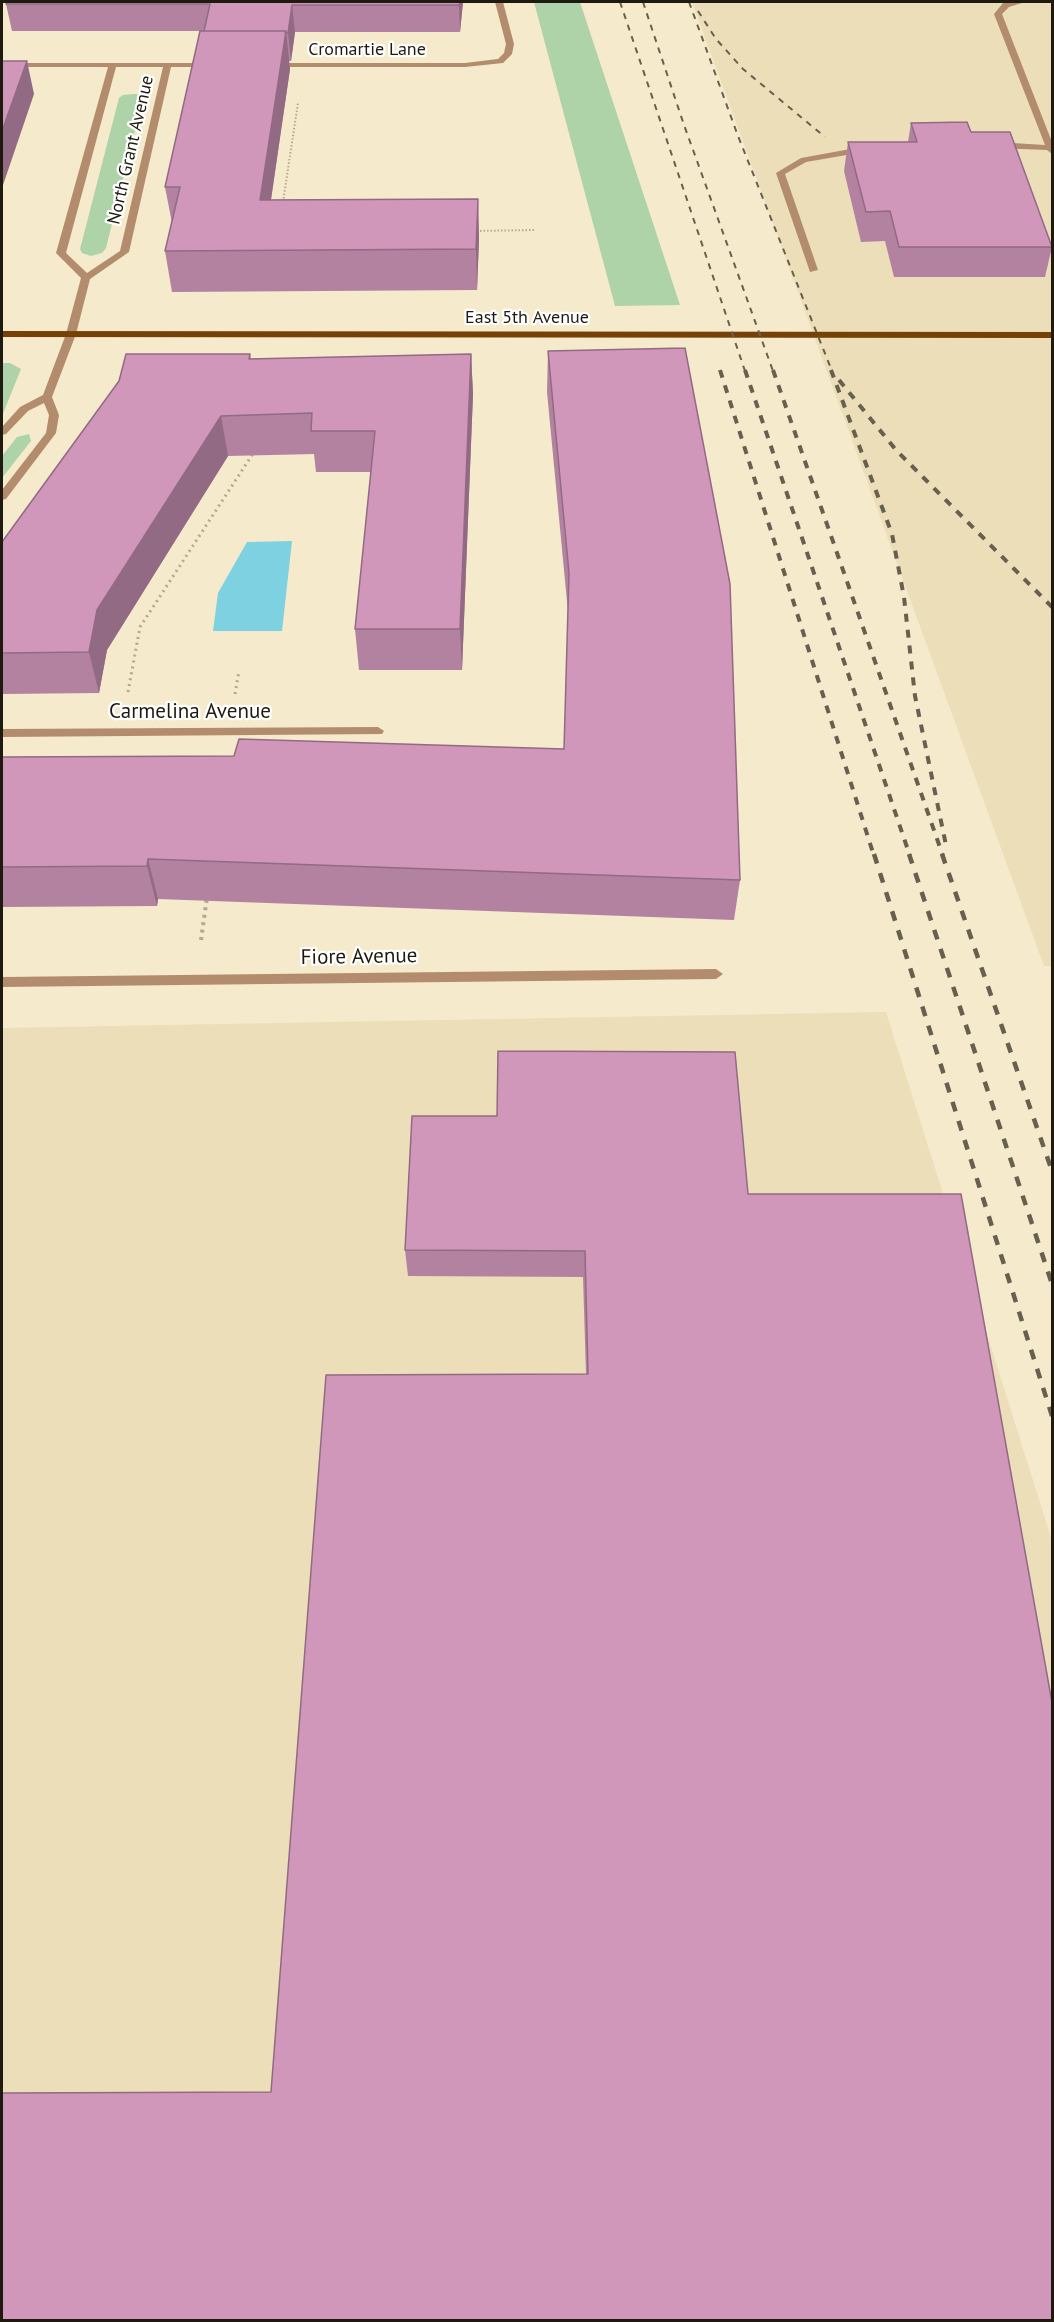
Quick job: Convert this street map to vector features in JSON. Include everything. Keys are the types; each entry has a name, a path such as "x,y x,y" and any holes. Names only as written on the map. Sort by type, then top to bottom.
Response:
{"main road":[{"name":"East 5th Avenue","path":"2,334 1053,335"}],"street":[{"name":"Cromartie Lane","path":"263,65 465,65 500,61 508,54 510,44 499,2"},
{"path":"986,144 1052,149 998,14 1006,5 1021,2"},
{"name":"North Grant Avenue","path":"2,65 113,65 168,65 124,252 86,278 61,253 113,65"},
{"path":"168,65 216,65"},
{"path":"813,270 780,173 804,160 873,148"},
{"path":"2,432 24,409 47,397 71,334 86,278"},
{"path":"2,497 51,433 54,415 47,397"},
{"name":"Carmelina Avenue","path":"2,733 378,731"},
{"name":"Fiore Avenue","path":"2,982 716,974"}],"path":[{"path":"282,207 298,102"},
{"path":"466,231 536,230"},
{"path":"128,692 141,627 260,443"},
{"path":"196,980 207,897"}],"shaded area":[{"path":"692,2 1052,2 1052,966 1044,966"},
{"path":"886,1012 1052,1541 1052,2320 2,2320 2,1028"}],"green space":[{"path":"534,2 580,2 680,305 615,306"},
{"path":"135,94 143,98 106,248 102,253 91,256 82,253 80,249 119,98 123,95"},
{"path":"2,363 10,363 21,369 2,416"},
{"path":"29,434 31,441 2,478 2,456 17,437"}],"water":[{"path":"292,541 282,631 213,631 218,593 247,542"}],"building":[{"path":"7,2 460,2 459,5 292,5 288,33 285,33 286,31 204,31 210,4 6,4"},
{"path":"200,31 286,31 260,200 478,199 476,249 165,251 180,187 165,187"},
{"path":"2,61 27,61 2,131"},
{"path":"967,122 971,132 1010,132 1052,247 899,247 890,211 866,212 848,142 917,142 911,123"},
{"path":"685,348 730,584 740,880 148,859 147,866 2,867 2,757 234,756 239,739 564,749 569,573 548,351"},
{"path":"126,354 250,354 249,359 471,354 460,629 355,629 375,431 311,431 312,413 221,416 97,610 89,652 2,653 2,542 119,381"},
{"path":"498,1051 735,1052 748,1194 961,1194 1053,1708 1053,2320 2,2320 2,2093 271,2092 326,1375 588,1374 585,1251 405,1250 412,1116 497,1116"}],"railway":[{"path":"620,2 745,371"},
{"path":"643,2 684,125 773,371"},
{"path":"689,2 738,136 832,371"},
{"path":"698,11 716,39 743,69 825,137"},
{"path":"720,370 874,856"},
{"path":"745,370 910,856"},
{"path":"773,370 943,856"},
{"path":"831,370 892,534 904,597 915,696 947,850"},
{"path":"839,380 896,450 1052,607"},
{"path":"874,854 1052,1416"},
{"path":"909,854 1052,1284"},
{"path":"942,854 1052,1171"}]}
